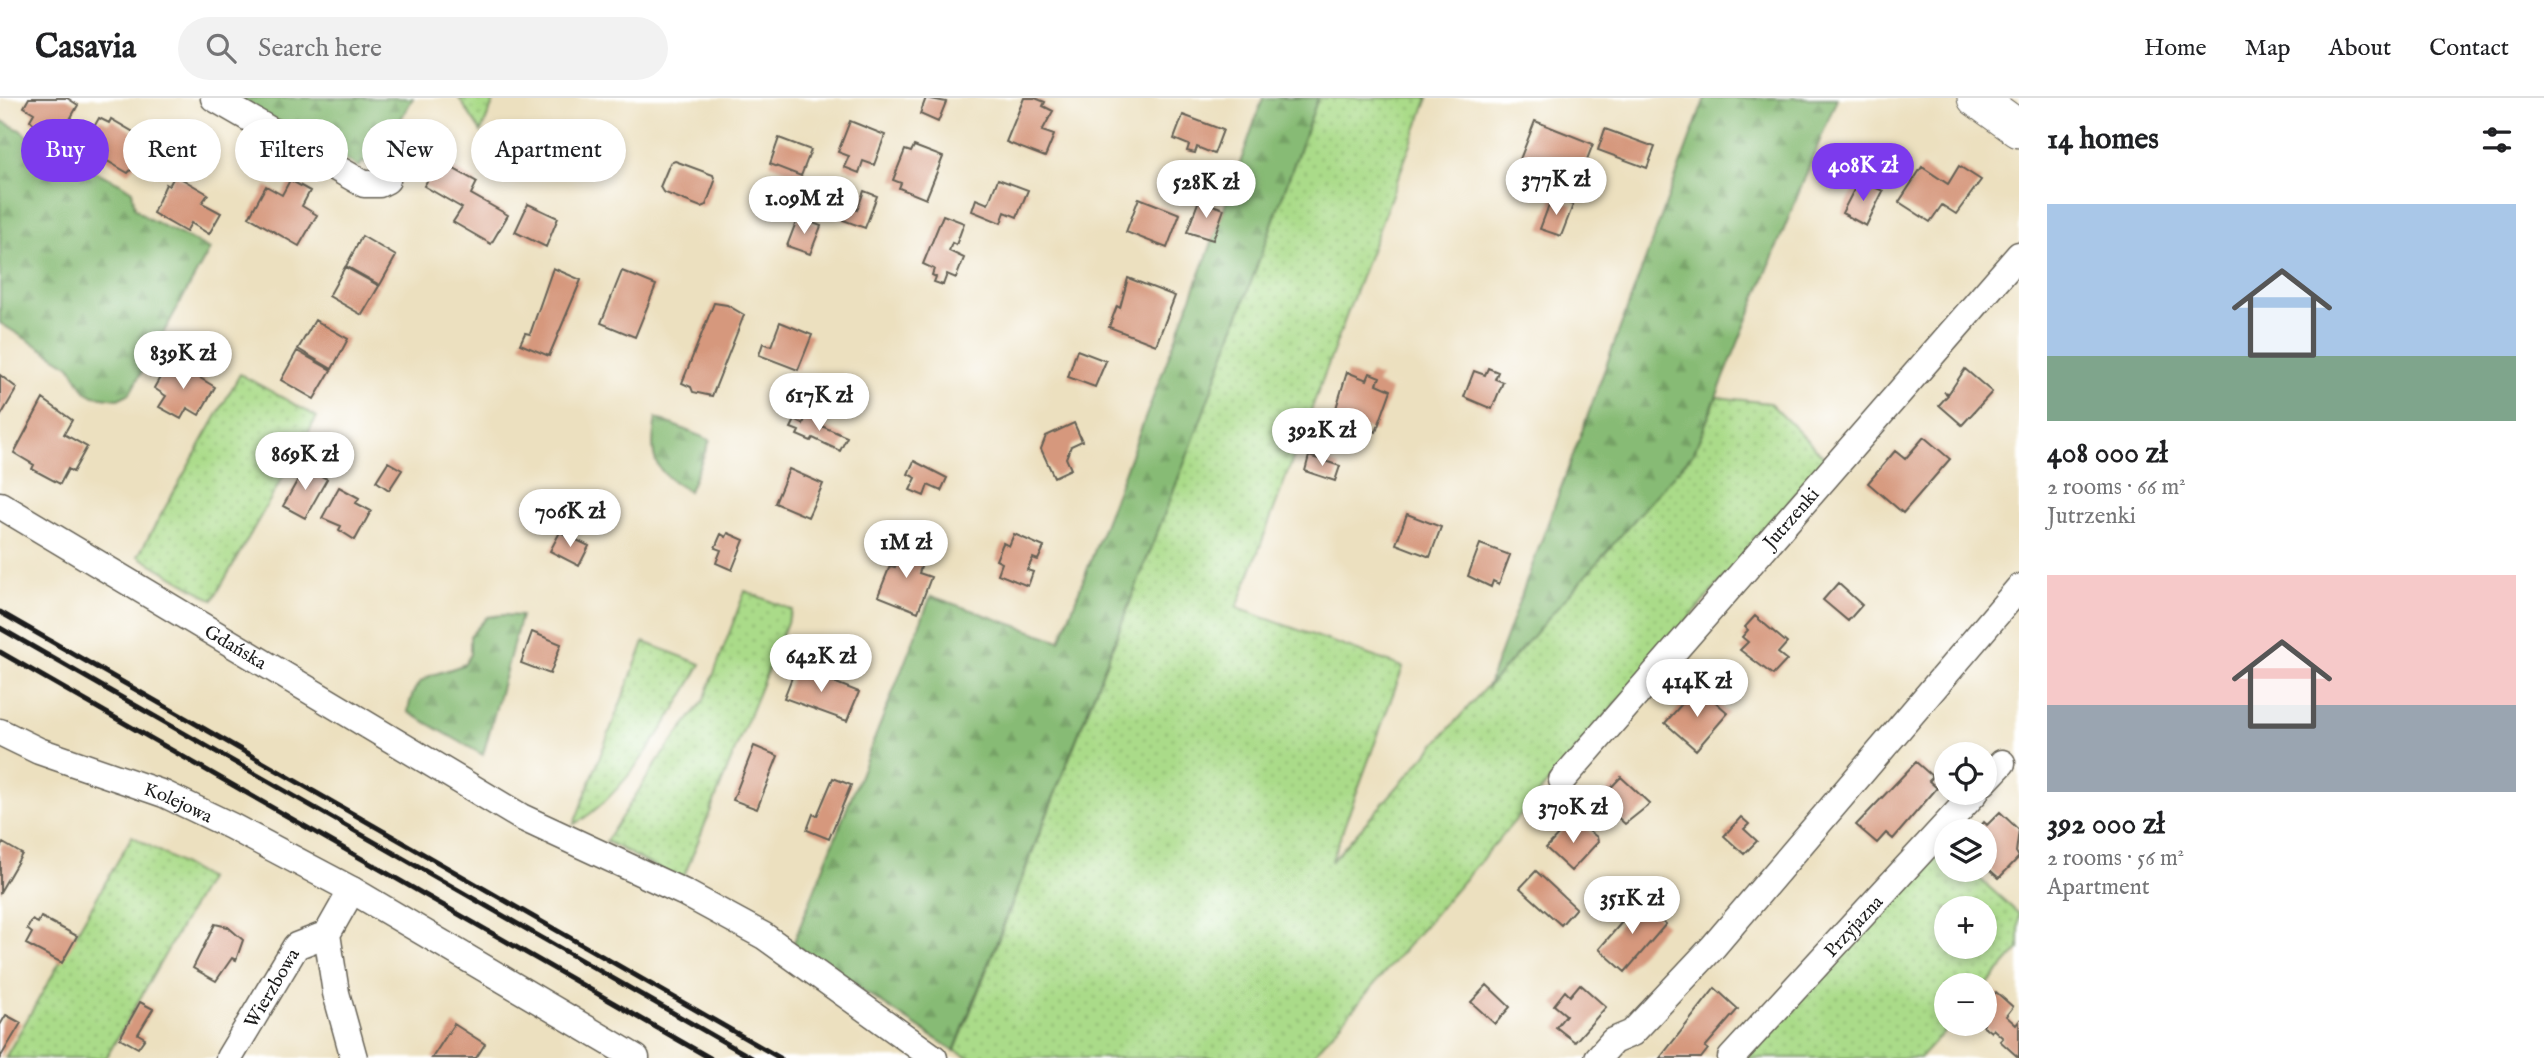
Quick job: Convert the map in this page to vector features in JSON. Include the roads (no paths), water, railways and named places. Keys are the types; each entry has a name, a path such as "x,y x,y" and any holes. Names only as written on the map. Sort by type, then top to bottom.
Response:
{"street":[{"path":"214,98 364,184 376,182"},
{"path":"1976,98 2019,129"},
{"name":"Jutrzenki","path":"1562,780 2019,255"},
{"name":"Gdańska","path":"0,505 552,834 734,918 764,936 934,1058"},
{"path":"1598,1058 1613,1041 1632,1034 1713,947 2019,588"},
{"name":"Kolejowa","path":"0,732 39,751 164,793 352,890 636,1058"},
{"path":"1997,768 2002,763"},
{"name":"Przyjazna","path":"1731,1058 1964,805"},
{"path":"352,890 327,934 336,993 354,1058"},
{"name":"Wierzbowa","path":"229,1058 296,946 327,934"}],"railway":[{"path":"0,612 780,1058"},
{"path":"0,628 752,1058"},
{"path":"0,652 710,1058"}]}
